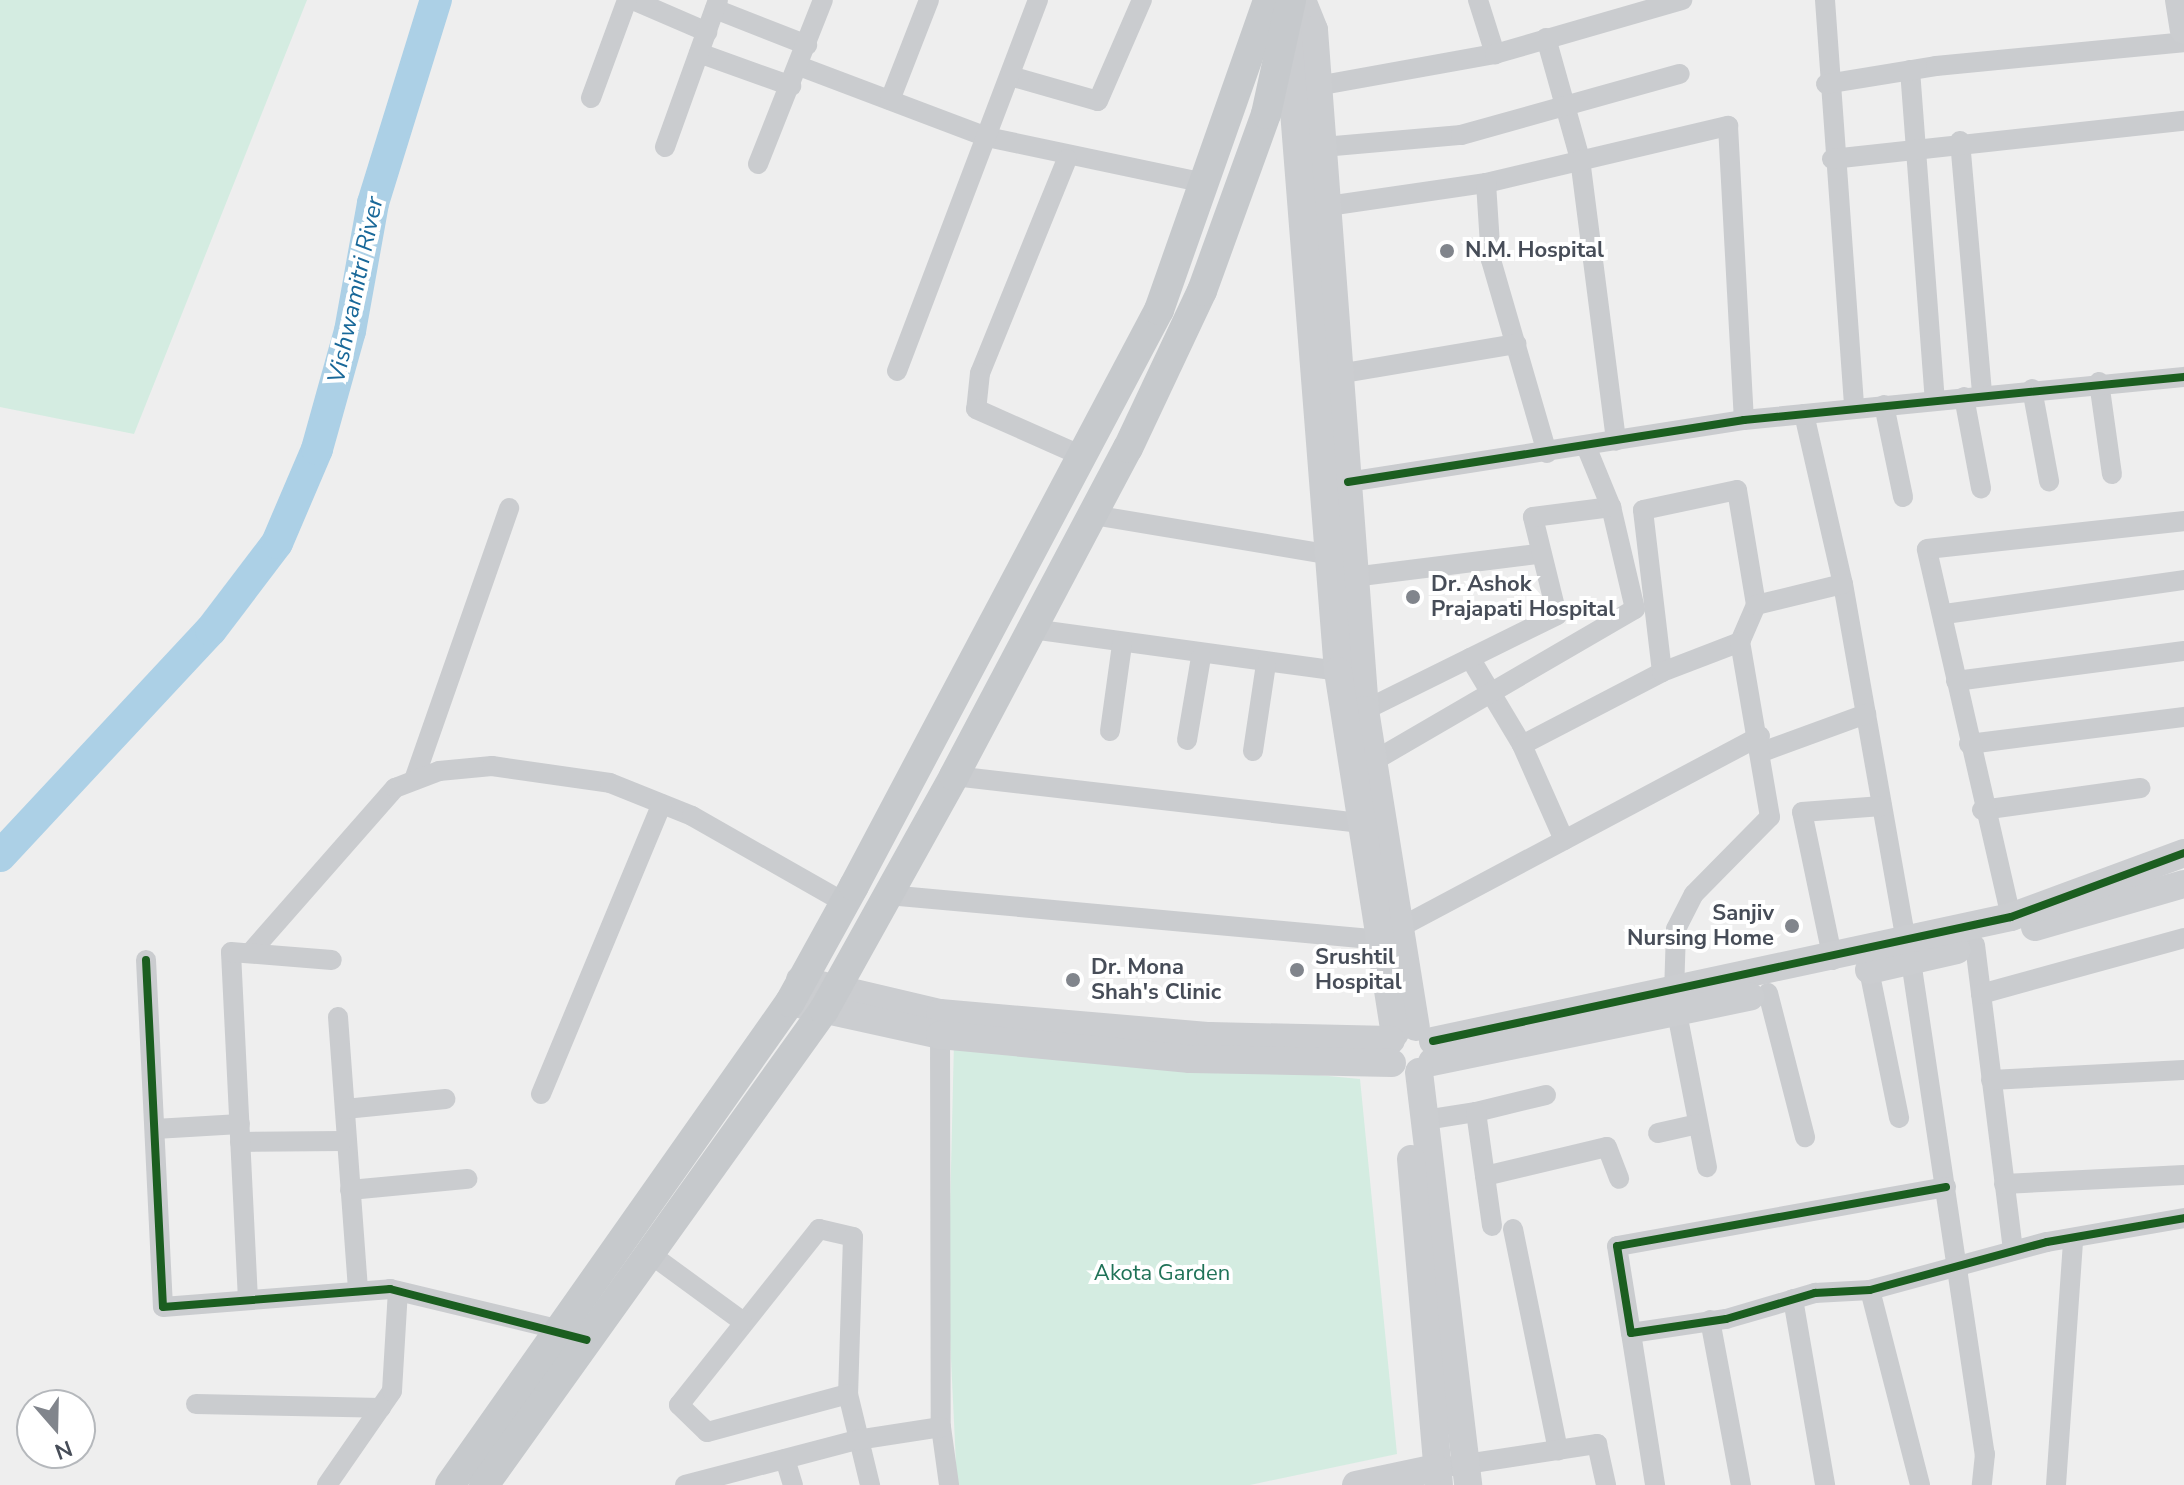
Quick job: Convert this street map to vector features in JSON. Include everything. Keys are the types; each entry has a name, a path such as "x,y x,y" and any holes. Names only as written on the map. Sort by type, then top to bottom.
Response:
{"main road":[{"path":"2179,0 2184,30"},
{"path":"1283,5 1314,30 1353,577 1388,934"},
{"path":"450,1485 795,991 845,903 1159,310 1206,183 1283,5"},
{"path":"484,1485 830,999 954,776 1093,515 1202,291 1266,114 1283,5"},
{"path":"1283,5 1297,82 1327,554 1338,671 1359,823 1388,934 1425,1120 1467,1474"},
{"path":"795,991 940,1024 1144,1043 1410,1051 1676,1004 1768,993 1869,970 1908,952 2184,853"},
{"path":"1676,1004 1833,960 1975,945 2184,884"},
{"path":"1356,1485 1438,1476 1410,1051"}],"street":[{"path":"591,98 630,0 707,32"},
{"path":"758,164 823,0"},
{"path":"890,100 929,0"},
{"path":"897,371 1038,0"},
{"path":"1010,76 1098,101 1142,0"},
{"path":"1478,0 1495,54"},
{"path":"1317,86 1495,54 1546,38 1606,9 1682,0"},
{"path":"1825,0 1826,84 1854,408"},
{"path":"665,147 717,4 807,45"},
{"path":"1546,38 1580,159 1616,441"},
{"path":"1826,84 1910,70 2184,42"},
{"path":"699,53 791,86"},
{"path":"799,66 987,137 1067,159 1206,183"},
{"path":"1910,70 1935,400"},
{"path":"1323,147 1461,135 1680,74"},
{"path":"1832,159 1960,141 2184,121"},
{"path":"1328,206 1486,183 1728,126 1744,420"},
{"path":"1960,141 1973,396 1981,488"},
{"path":"1067,159 980,373 976,409 1082,456"},
{"path":"1486,183 1491,260 1547,453"},
{"path":"1338,374 1516,344"},
{"path":"1348,482 1744,420 2099,382 2184,377"},
{"path":"2099,382 2112,474"},
{"path":"2032,389 2049,481"},
{"path":"1884,405 1903,497"},
{"path":"1804,414 1843,584 1908,952 1985,1454 1982,1485"},
{"path":"1372,762 1635,609 1611,507 1586,446"},
{"path":"1662,672 1643,510 1737,490 1756,605 1740,642 1761,744 1770,817 1694,894 1676,929 1676,1004 1707,1167"},
{"path":"1365,710 1557,615 1537,554 1533,517 1611,507"},
{"path":"250,953 354,830 415,777 509,508"},
{"path":"1093,515 1327,554"},
{"path":"2011,917 1982,810 1945,614 1927,549 2184,521"},
{"path":"1353,577 1537,554"},
{"path":"1945,614 2184,580"},
{"path":"1756,605 1843,584"},
{"path":"1032,629 1201,657 1338,671"},
{"path":"1522,745 1662,672 1740,642"},
{"path":"1110,731 1122,645"},
{"path":"1956,681 2184,651"},
{"path":"1187,740 1201,657"},
{"path":"1470,658 1488,694 1522,745 1564,840"},
{"path":"1253,751 1266,664"},
{"path":"888,895 1388,934 1564,840 1761,744 1866,714"},
{"path":"1969,744 2184,717"},
{"path":"415,777 492,766 558,771 662,804 845,903"},
{"path":"954,776 1359,823"},
{"path":"1982,810 2140,788"},
{"path":"541,1094 662,804"},
{"path":"1833,960 1802,812 1882,806"},
{"path":"1981,994 2184,938"},
{"path":"1975,945 2013,1251"},
{"path":"248,1300 240,1133 227,972 231,952 332,960"},
{"path":"146,960 163,1307 358,1291 398,1291 558,1328 587,1340"},
{"path":"1869,970 1899,1118"},
{"path":"1768,993 1805,1137"},
{"path":"338,1017 345,1109 342,1141 350,1190 358,1291"},
{"path":"940,1024 941,1427 949,1485"},
{"path":"1991,1080 2184,1070"},
{"path":"1425,1120 1476,1112 1546,1095"},
{"path":"345,1109 446,1099"},
{"path":"1476,1112 1492,1226"},
{"path":"1658,1133 1698,1124"},
{"path":"155,1129 342,1141"},
{"path":"1485,1176 1607,1147 1619,1179"},
{"path":"2004,1184 2184,1175"},
{"path":"350,1190 467,1179"},
{"path":"1655,1485 1617,1246 1946,1187"},
{"path":"1631,1333 1710,1320 1793,1299 1870,1290 2013,1251 2184,1218"},
{"path":"848,1394 707,1432 679,1405 742,1321 819,1229 853,1237 848,1394 870,1485"},
{"path":"1513,1229 1558,1450"},
{"path":"2056,1485 2073,1239"},
{"path":"649,1253 742,1321"},
{"path":"1870,1290 1920,1485"},
{"path":"327,1485 392,1391 398,1291"},
{"path":"1793,1299 1825,1485"},
{"path":"1710,1320 1741,1485"},
{"path":"196,1404 381,1408"},
{"path":"685,1485 723,1482 785,1459 857,1440 941,1427"},
{"path":"1438,1476 1467,1474 1558,1450 1597,1444 1606,1485"},
{"path":"785,1459 793,1485"}],"green space":[{"path":"0,0 307,0 134,434 0,407"},
{"name":"Akota Garden","path":"954,1041 1360,1079 1397,1454 1250,1485 957,1485 948,1296"}],"waterway":[{"name":"Vishwamitri River","path":"0,856 211,630 277,543 317,449 350,331 373,203 436,0"}],"cycle path":[{"path":"1348,482 1744,420 2184,377"},
{"path":"1433,1041 2011,917 2184,853"},
{"path":"146,960 163,1307 390,1289 587,1340"},
{"path":"1946,1187 1617,1246 1631,1333 1726,1319 1815,1293 1870,1290 2047,1242 2184,1218"}],"place":[{"name":"N.M. Hospital","path":"1447,251"},
{"name":"Dr. Ashok Prajapati Hospital","path":"1413,597"},
{"name":"Sanjiv Nursing Home","path":"1792,926"},
{"name":"Srushtil Hospital","path":"1297,970"},
{"name":"Dr. Mona Shah's Clinic","path":"1073,980"}]}
